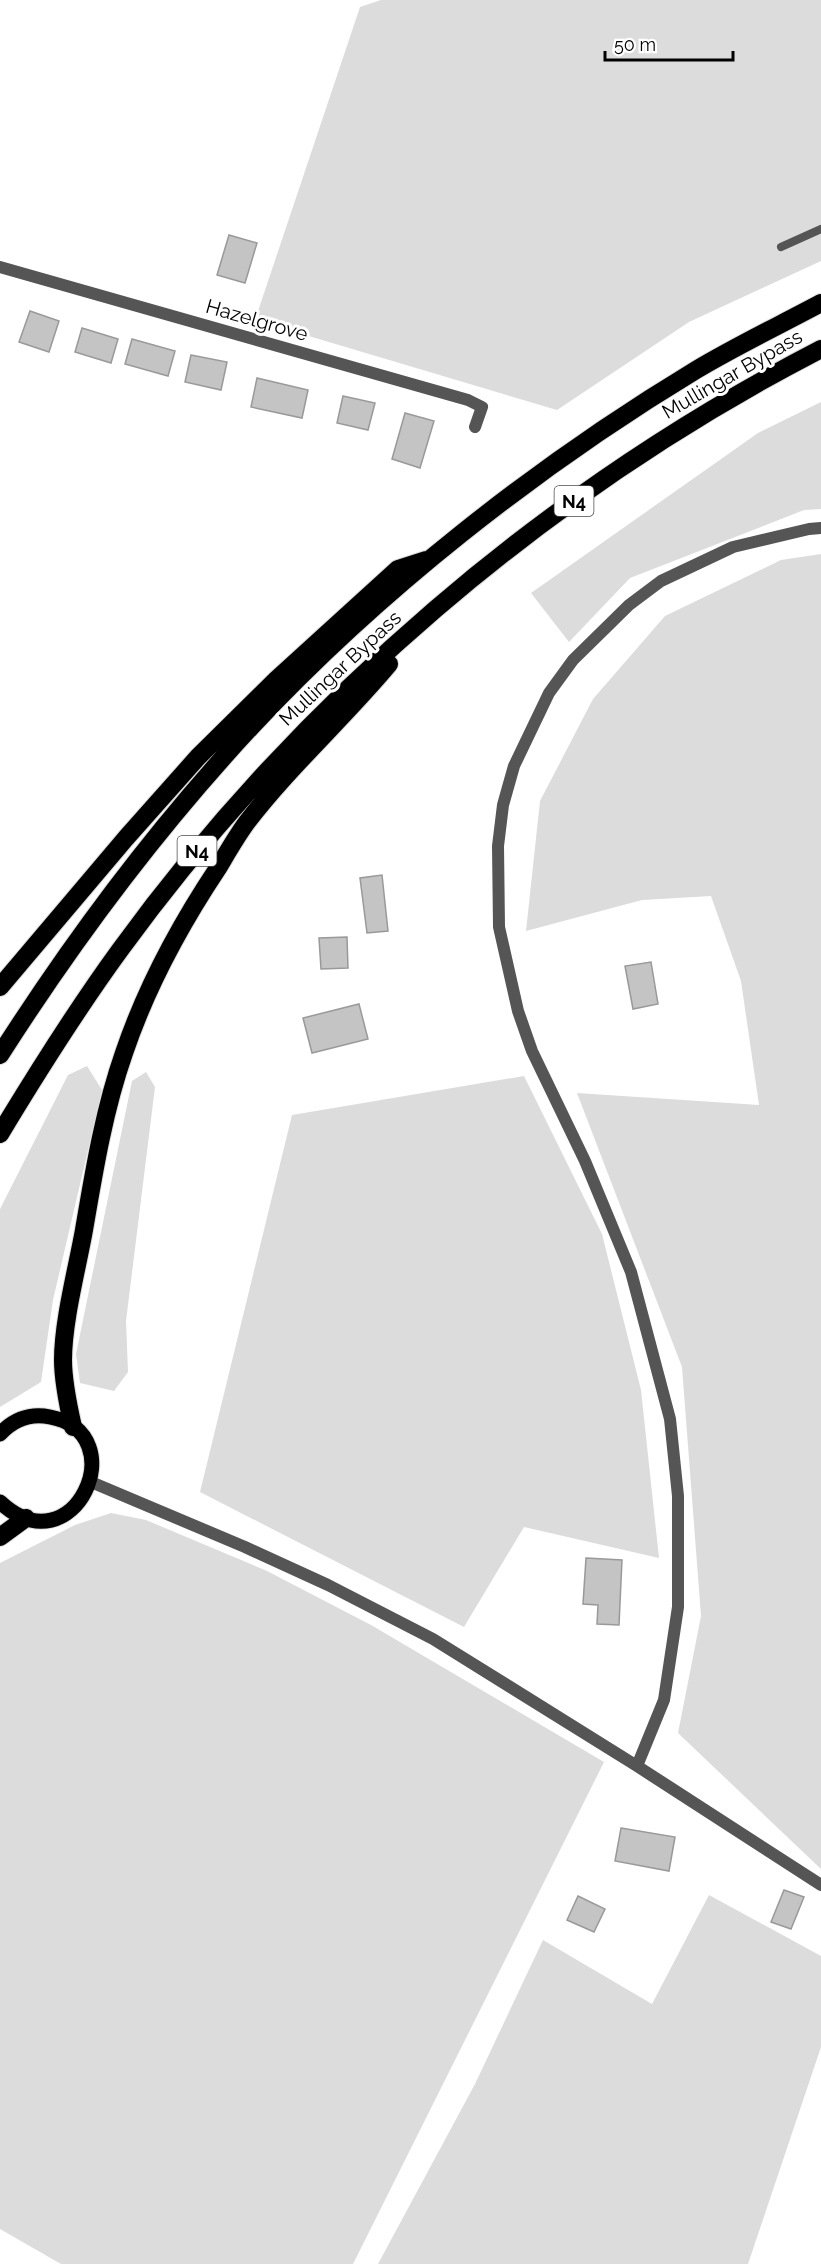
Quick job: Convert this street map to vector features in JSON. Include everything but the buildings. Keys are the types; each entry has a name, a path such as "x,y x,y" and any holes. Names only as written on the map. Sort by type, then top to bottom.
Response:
{"highway":[{"name":"Mullingar Bypass","path":"0,1055 39,993 107,899 175,814 251,727 331,648 431,558 570,453 697,369 821,303"},
{"name":"Mullingar Bypass","path":"0,1134 49,1052 121,948 203,844 299,736 439,606 524,538 613,472 716,406 821,349"},
{"name":"N4","path":"0,987 126,838 206,750 276,680 398,569 431,558"},
{"name":"N4","path":"73,1427 64,1385 63,1358 89,1200 102,1135 124,1053 150,990 206,886 246,824 291,768 365,693 439,606"},
{"path":"0,1537 26,1518"}],"main road":[{"path":"0,1434 8,1425 24,1417 41,1415 58,1418 73,1427 84,1438 91,1453 93,1469 91,1482 82,1499 71,1510 57,1518 41,1521 26,1518 10,1511 0,1502"}],"street":[{"name":"Hazelgrove","path":"0,267 468,400 483,407 475,427"},
{"path":"637,1766 664,1700 678,1607 678,1496 670,1419 631,1272 585,1161 532,1051 518,1011 499,927 498,846 503,806 514,766 549,693 573,660 629,605 661,581 733,547 821,528"},
{"path":"91,1482 245,1547 433,1639 637,1766 821,1885"}],"lane":[{"path":"781,247 821,229"}],"shaded area":[{"path":"381,0 821,0 821,261 689,322 557,410 255,320 360,7"},
{"path":"821,402 821,509 804,510 630,578 569,642 531,593 758,433"},
{"path":"821,554 821,1869 678,1733 701,1616 682,1367 577,1093 759,1105 741,981 711,896 642,900 526,931 540,801 593,699 665,616 781,560"},
{"path":"87,1066 102,1090 53,1300 41,1382 0,1407 0,1209 68,1075"},
{"path":"146,1072 155,1087 126,1321 128,1372 114,1391 80,1383 76,1354 132,1081"},
{"path":"524,1076 602,1234 641,1390 659,1558 524,1527 464,1627 200,1492 292,1115"},
{"path":"111,1513 146,1520 267,1571 371,1625 604,1762 353,2264 61,2264 0,2229 0,1563 75,1525"},
{"path":"709,1895 821,1956 821,2047 748,2264 378,2264 475,2084 543,1940 652,2004"}]}
